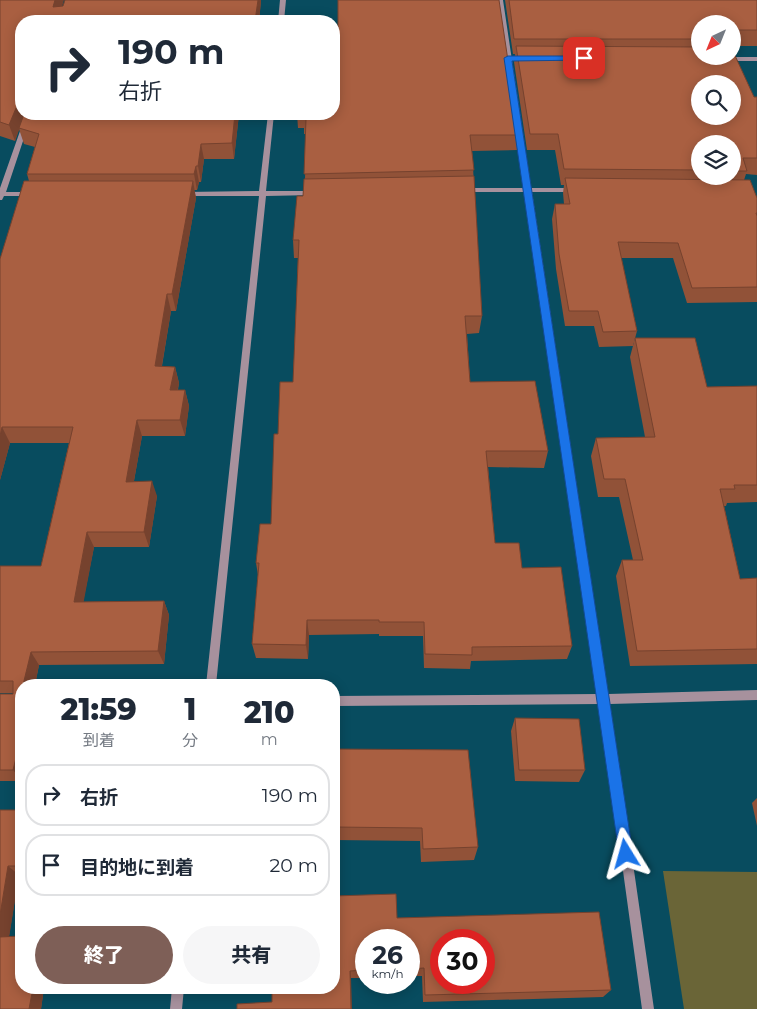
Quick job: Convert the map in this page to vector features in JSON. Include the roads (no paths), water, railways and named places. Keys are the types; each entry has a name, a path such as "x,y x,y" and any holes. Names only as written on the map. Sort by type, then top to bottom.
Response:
{"street":[{"path":"282,15 283,0"},
{"path":"500,0 648,1009"},
{"path":"508,58 518,58"},
{"path":"741,59 757,59"},
{"path":"27,120 0,196 40,194"},
{"path":"212,679 270,120"},
{"path":"459,190 588,190"},
{"path":"176,194 322,193"},
{"path":"340,701 604,699 757,695"},
{"path":"176,1009 177,994"}]}
